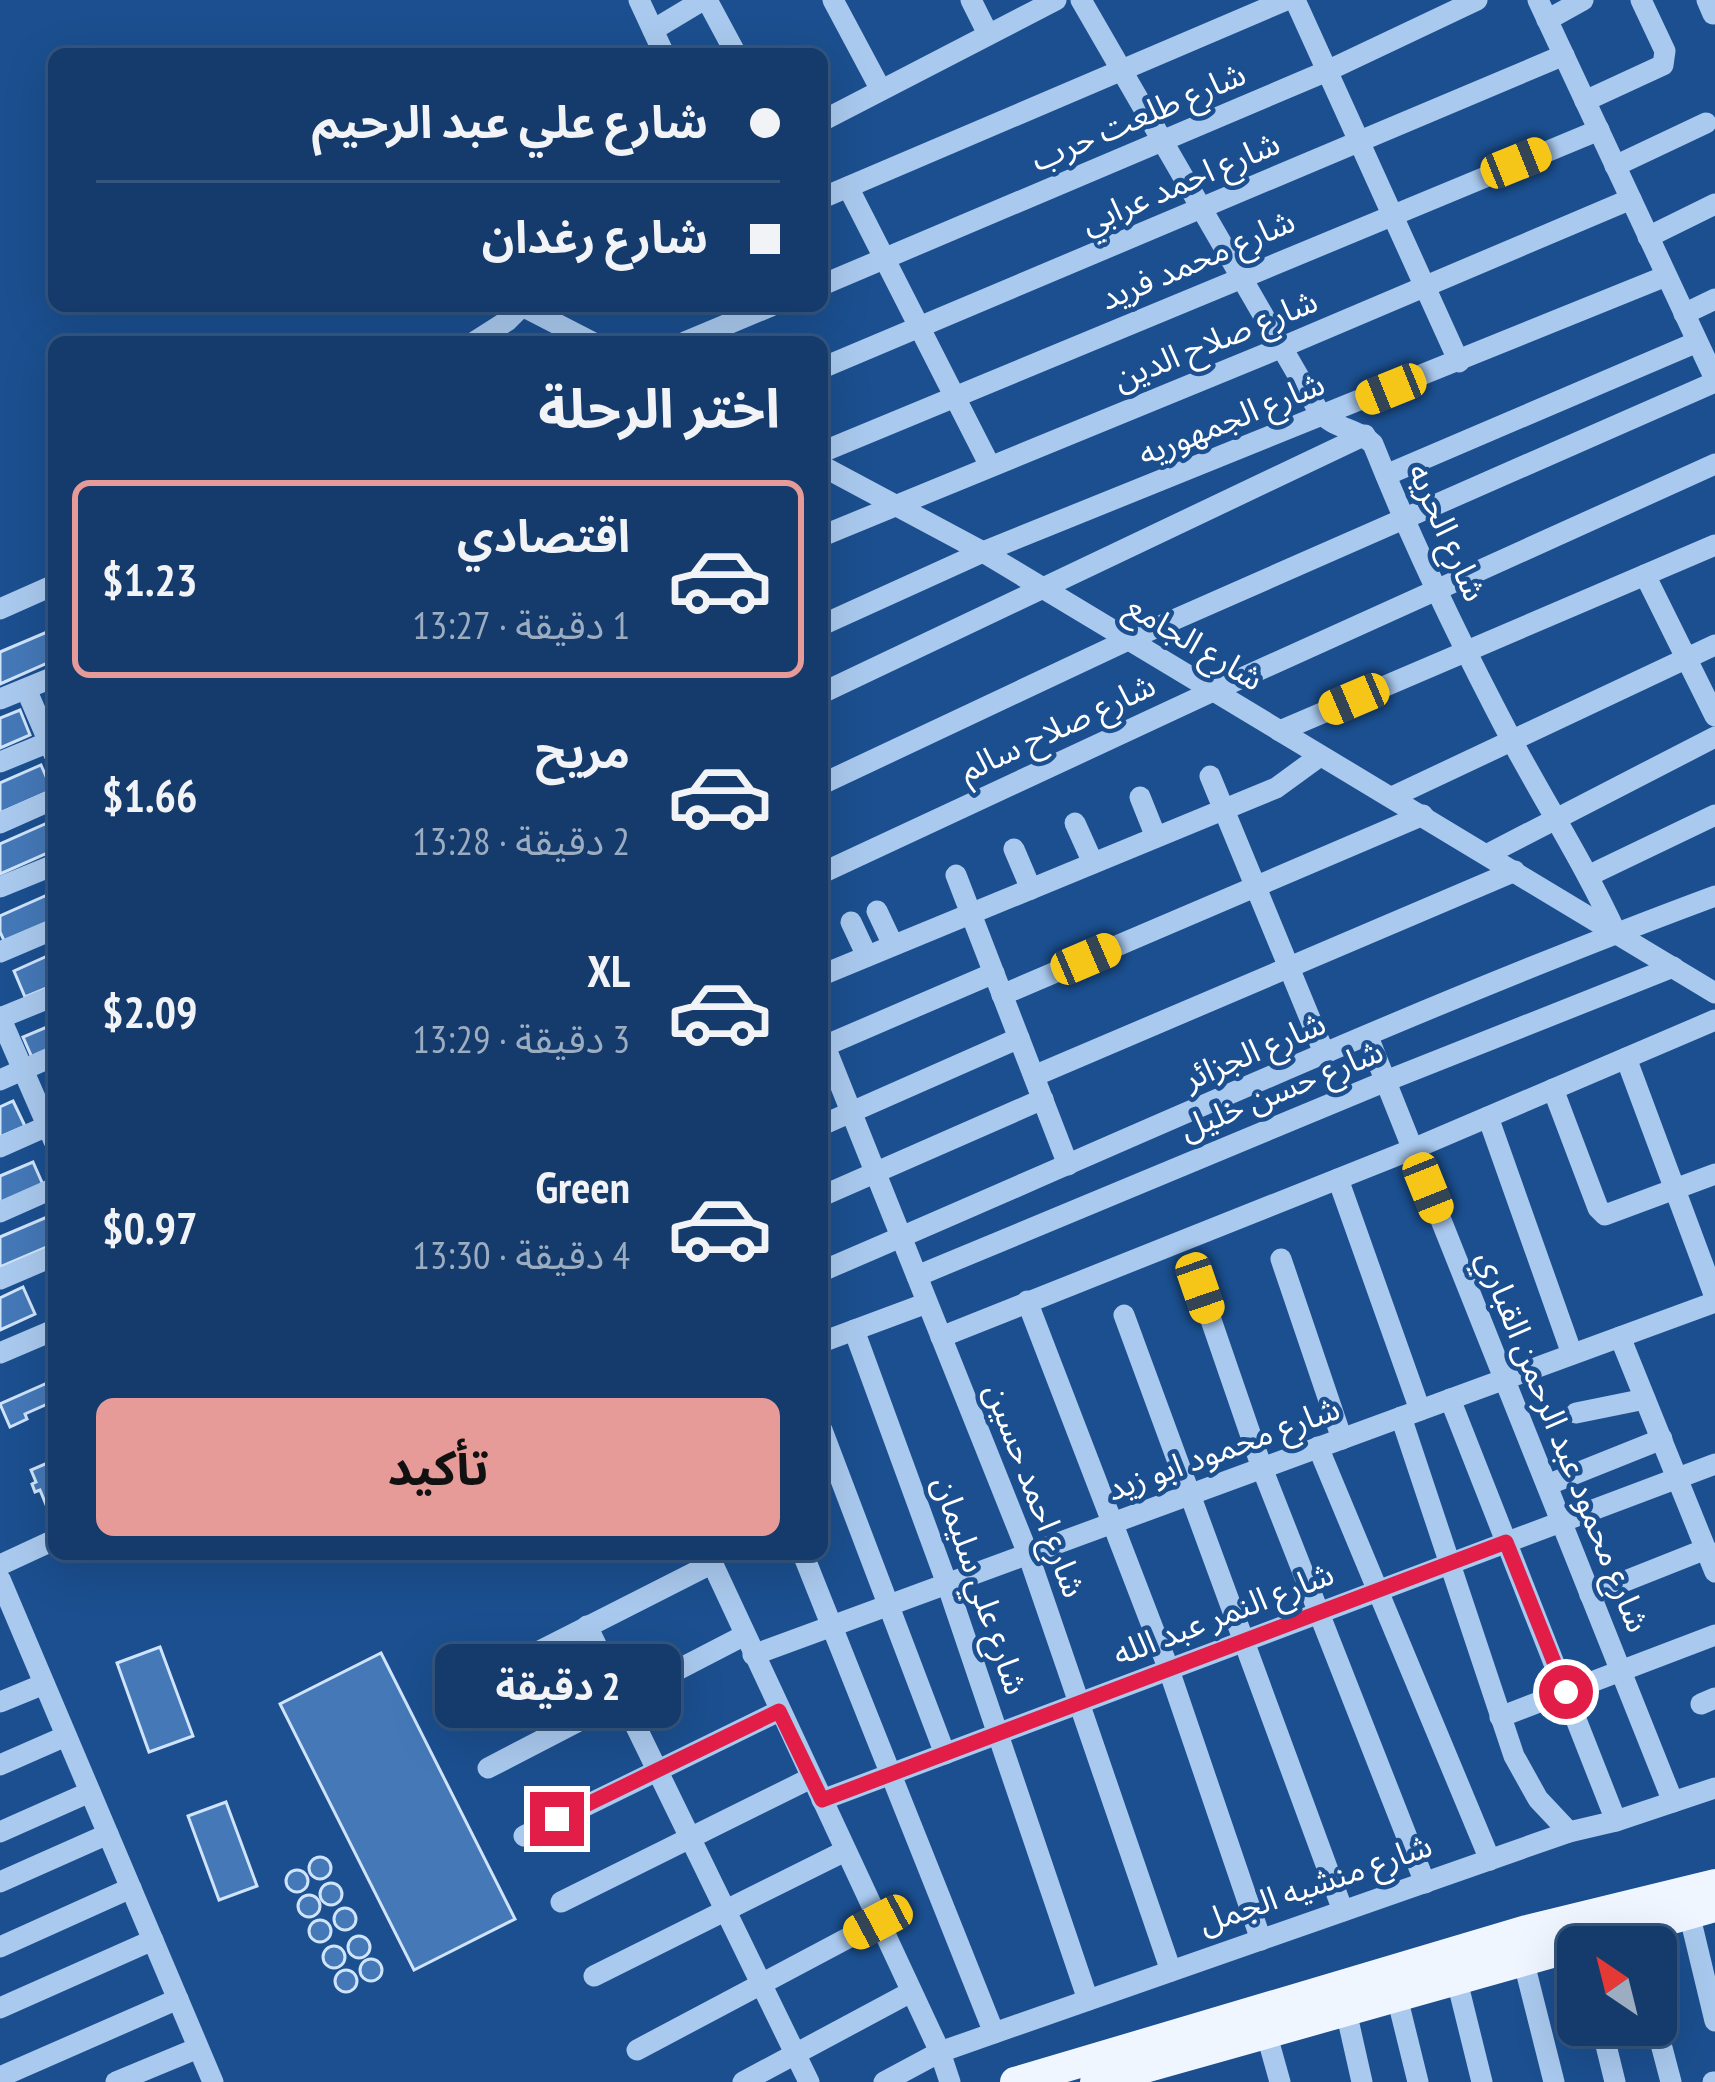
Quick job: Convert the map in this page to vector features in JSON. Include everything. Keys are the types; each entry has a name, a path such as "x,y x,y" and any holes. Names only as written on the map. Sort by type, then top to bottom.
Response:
{"main road":[{"path":"1636,1926 1715,1868"},
{"path":"1638,1926 1715,1884"},
{"path":"1663,1926 1703,1920"},
{"path":"1016,2082 1557,1949"},
{"path":"1096,2082 1557,1953"}],"street":[{"path":"639,0 661,48"},
{"path":"653,30 705,0 733,48"},
{"path":"832,0 880,90"},
{"path":"971,0 988,34"},
{"path":"828,118 1056,0"},
{"path":"1082,0 1323,417 1339,428 1365,435"},
{"path":"828,195 1286,0"},
{"path":"1295,0 1459,362"},
{"name":"شارع طلعت حرب","path":"828,282 1327,71 1477,0"},
{"path":"828,781 1129,640 1715,381 1542,10 1583,0"},
{"path":"1585,101 1663,65 1665,51 1641,0"},
{"name":"شارع احمد عرابي","path":"828,366 1564,55"},
{"path":"1615,166 1706,123"},
{"name":"شارع محمد فريد","path":"828,449 1599,130"},
{"path":"848,187 990,466"},
{"name":"شارع صلاح الدين","path":"828,533 1631,199"},
{"path":"1648,237 1715,204"},
{"name":"شارع الجمهوريه","path":"828,622 983,552 1666,276"},
{"path":"1684,314 1715,299"},
{"path":"487,336 555,312"},
{"path":"699,336 757,312"},
{"path":"543,317 580,336"},
{"path":"1386,475 1697,342"},
{"path":"828,690 1365,435"},
{"name":"شارع الحريه","path":"1365,435 1435,590 1512,742 1590,875 1616,932"},
{"name":"شارع صلاح سالم","path":"828,870 1715,464"},
{"name":"شارع الجامع","path":"828,469 983,552 1715,993"},
{"path":"1280,731 1715,545"},
{"path":"1645,575 1715,716"},
{"path":"0,609 48,588"},
{"path":"1392,797 1715,645"},
{"path":"0,699 48,679"},
{"path":"26,688 48,741"},
{"path":"1488,854 1715,737"},
{"path":"0,762 48,749"},
{"path":"828,972 1276,788 1320,756"},
{"path":"1210,776 1324,1055"},
{"path":"1140,797 1156,837"},
{"path":"0,823 48,802"},
{"path":"828,1042 1256,887 1423,815"},
{"path":"1590,875 1715,815"},
{"path":"1075,823 1093,863"},
{"path":"1015,849 1030,889"},
{"path":"0,887 48,867"},
{"path":"1034,1076 1515,871"},
{"path":"956,875 1068,1166"},
{"name":"شارع الجزائر","path":"828,1268 1368,1036 1616,932 1715,896"},
{"path":"877,911 893,945"},
{"path":"851,922 868,956"},
{"path":"0,952 48,932"},
{"name":"شارع حسن خليل","path":"916,1276 1385,1081 1673,968"},
{"path":"48,998 0,1018 48,1122"},
{"path":"941,1337 1338,1180 1711,1022 1715,1048"},
{"name":"شارع محمود عبد الرحمن القباري","path":"1368,1036 1673,1802"},
{"path":"828,1122 1019,1038"},
{"name":"شارع احمد حسين","path":"828,1056 1028,1554 1172,1971"},
{"path":"1626,1058 1715,1299"},
{"path":"0,1080 48,1059"},
{"path":"1553,1089 1598,1208 1610,1216 1715,1174"},
{"path":"828,1193 1042,1099"},
{"path":"1488,1117 1572,1354"},
{"path":"0,1147 48,1131"},
{"path":"1338,1180 1411,1413 1449,1564 1500,1717 1525,1778 1570,1832"},
{"path":"0,1212 48,1191"},
{"path":"0,1279 48,1259"},
{"path":"1281,1259 1342,1438"},
{"path":"1200,1288 1262,1468 1425,1882"},
{"name":"شارع محمود ابو زيد","path":"488,1768 622,1699 749,1645 833,1626 1715,1299"},
{"path":"1027,1301 1169,1670 1261,1940"},
{"path":"828,1340 927,1303"},
{"path":"1124,1315 1343,1911"},
{"name":"شارع علي سليمان","path":"854,1330 947,1584 1088,2000"},
{"path":"0,1353 48,1333"},
{"path":"1620,1336 1715,1572"},
{"path":"1450,1399 1616,1821"},
{"path":"1576,1413 1646,1399"},
{"path":"1546,1485 1661,1438"},
{"path":"828,1446 945,1754"},
{"path":"1318,1448 1490,1860"},
{"name":"شارع النمر عبد الله","path":"822,1800 1715,1464"},
{"path":"48,1543 1,1564 11,1634 44,1684 213,2082"},
{"path":"1590,1595 1706,1550"},
{"path":"453,1694 709,1560"},
{"path":"711,1560 950,2082"},
{"path":"806,1560 994,2033"},
{"path":"587,1626 809,2082"},
{"path":"1500,1717 1715,1635"},
{"path":"0,1702 44,1684"},
{"path":"524,1836 779,1711"},
{"path":"0,1765 66,1736"},
{"path":"561,1903 811,1778"},
{"name":"شارع منشيه الجمل","path":"884,2082 940,2052 1570,1832 1715,1788"},
{"path":"0,1832 90,1792"},
{"path":"0,1882 108,1834"},
{"path":"594,1976 845,1851"},
{"path":"0,1947 131,1888"},
{"path":"1703,1920 1715,2021"},
{"path":"637,2050 878,1922"},
{"path":"0,2008 153,1940"},
{"path":"1524,1963 1554,2082"},
{"path":"1457,1981 1482,2082"},
{"path":"743,2082 911,1992"},
{"path":"1397,1997 1418,2082"},
{"path":"0,2077 178,1999"},
{"path":"1346,2011 1362,2082"},
{"path":"1266,2032 1280,2082"},
{"path":"1606,2046 1615,2082"},
{"path":"1661,2046 1670,2082"},
{"path":"116,2082 198,2048"}],"building":[{"path":"48,632 48,663 0,684 0,652"},
{"path":"20,710 30,735 0,748 0,718"},
{"path":"41,765 48,792 0,813 0,783"},
{"path":"48,823 48,853 0,874 0,844"},
{"path":"48,895 48,927 6,945 0,916"},
{"path":"48,956 48,987 25,997 14,971"},
{"path":"48,1027 48,1056 34,1062 23,1037"},
{"path":"13,1101 25,1126 0,1137 0,1107"},
{"path":"33,1162 44,1187 0,1206 0,1176"},
{"path":"48,1217 48,1247 0,1267 0,1237"},
{"path":"23,1287 35,1314 0,1330 0,1298"},
{"path":"48,1383 48,1404 10,1427 0,1404"},
{"path":"48,1463 48,1510 40,1490 35,1492 31,1470"},
{"path":"160,1647 193,1736 149,1752 117,1663"},
{"path":"381,1653 515,1919 414,1970 280,1704"},
{"path":"226,1802 257,1886 219,1900 188,1816"},
{"path":"320,1857 331,1868 320,1879 309,1868"},
{"path":"297,1870 308,1881 297,1892 286,1881"},
{"path":"331,1883 342,1894 331,1905 320,1894"},
{"path":"309,1895 320,1906 309,1917 298,1906"},
{"path":"345,1908 356,1919 345,1930 334,1919"},
{"path":"320,1920 331,1931 320,1942 309,1931"},
{"path":"359,1936 370,1947 359,1958 348,1947"},
{"path":"334,1946 345,1957 334,1968 323,1957"},
{"path":"371,1959 382,1970 371,1981 360,1970"},
{"path":"346,1970 357,1981 346,1992 335,1981"}],"route":[{"path":"557,1819 779,1711 822,1800 1506,1542 1566,1692"}]}
